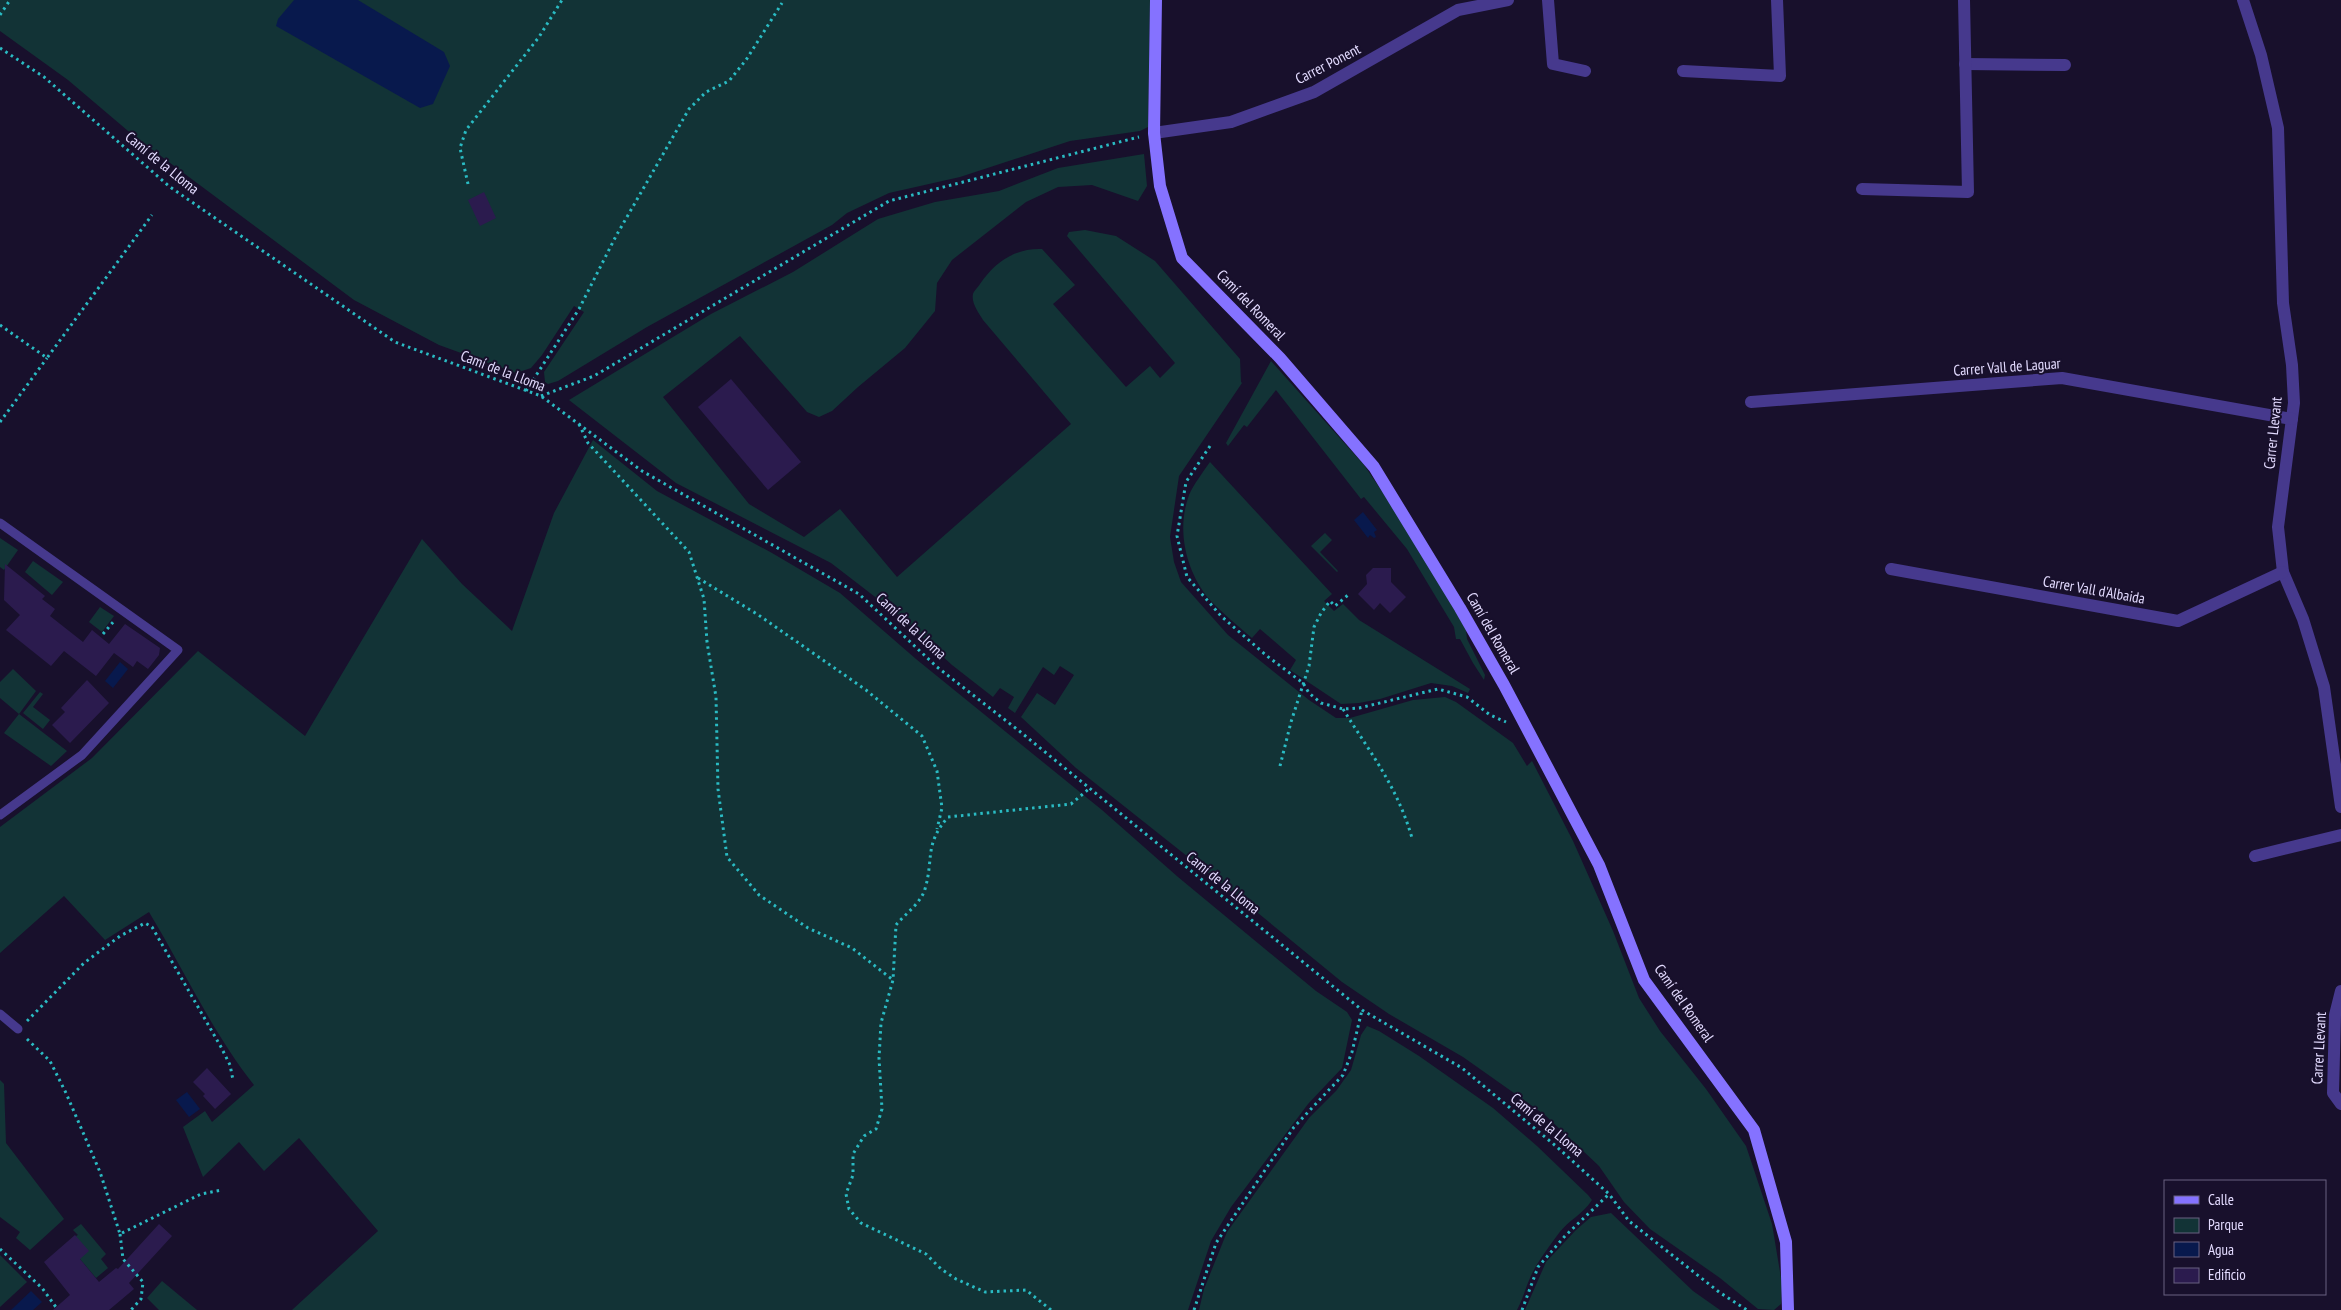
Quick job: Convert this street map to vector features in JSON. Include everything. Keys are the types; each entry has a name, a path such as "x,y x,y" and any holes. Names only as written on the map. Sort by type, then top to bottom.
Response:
{"street":[{"name":"Camí del Romeral","path":"1156,0 1154,133 1160,186 1182,258 1280,358 1374,467 1460,608 1599,865 1644,980 1754,1130 1786,1242 1788,1310"},
{"name":"Carrer Ponent","path":"1154,133 1231,122 1314,92 1458,10 1508,0"},
{"path":"1548,0 1553,64 1585,71"},
{"path":"1683,71 1780,76 1777,0"},
{"path":"1862,189 1968,192 1964,0"},
{"name":"Carrer Llevant","path":"2243,0 2261,55 2278,128 2283,304 2292,365 2294,403 2278,527 2283,572 2304,619 2324,687 2341,807"},
{"path":"1965,64 2065,66"},
{"name":"Carrer Vall de Laguar","path":"1751,402 2062,378 2292,420"},
{"name":"Carrer Vall d'Albaida","path":"1890,569 2178,622 2283,572"},
{"path":"2255,856 2341,835"},
{"name":"Carrer Llevant","path":"2341,991 2335,1015 2333,1093 2341,1104"}],"lane":[{"path":"0,523 178,650 82,755 0,815"},
{"path":"0,1014 18,1029"}],"path":[{"path":"0,15 10,0"},
{"path":"468,184 460,148 466,130 539,37 562,0"},
{"path":"526,391 579,309 616,236 689,109 706,92 729,81 782,3"},
{"name":"Camí de la Lloma","path":"0,48 44,77 170,187 394,342 541,396 642,471 859,594 937,666 1362,1010 1462,1068 1557,1147 1609,1194 1629,1221 1719,1292 1747,1310"},
{"path":"541,396 594,376 889,201 1154,133"},
{"path":"0,422 152,215"},
{"path":"0,325 46,358"},
{"path":"579,423 588,443 690,552 704,599 707,642 716,697 718,789 727,857 759,895 808,928 852,948 894,980"},
{"path":"1210,446 1186,482 1177,536 1187,577 1221,616 1267,656 1303,683 1309,692 1322,703 1343,709 1390,702 1438,689 1466,697 1490,715 1502,721 1525,726"},
{"path":"698,577 758,614 866,690 922,736 937,771 942,808 930,850 925,889 921,898 896,924 894,980 881,1023 879,1058 882,1109 876,1129 864,1136 853,1154 854,1175 846,1194 848,1209 861,1223 926,1254 941,1269 956,1279 984,1292 1026,1290 1050,1310"},
{"path":"1280,766 1309,666 1314,627 1330,601 1334,606 1348,595"},
{"path":"1343,709 1393,786 1406,817 1412,838"},
{"path":"936,830 948,817 1071,804 1090,788"},
{"path":"131,1310 141,1299 143,1282 123,1259 120,1234 100,1172 50,1061 18,1029 84,963 120,936 145,923 152,927 221,1047 230,1065 233,1080"},
{"path":"1194,1310 1216,1243 1294,1127 1343,1075 1352,1052 1362,1010"},
{"path":"120,1234 201,1194 222,1190"},
{"path":"1522,1310 1538,1267 1565,1236 1609,1194"},
{"path":"0,1249 42,1288 58,1310"}],"green space":[{"path":"0,0 1150,0 1148,127 1140,131 1070,141 960,177 889,193 847,213 832,225 647,327 558,381 548,384 545,382 544,372 584,312 574,306 542,355 531,368 516,373 439,345 354,300 134,136 68,80 0,31"},
{"path":"1144,154 1147,186 1138,201 1092,185 1058,187 1026,202 952,260 937,283 935,311 905,348 832,411 819,417 807,412 740,336 663,397 749,504 804,537 840,509 897,577 1071,424 983,320 974,304 973,294 986,276 999,263 1014,254 1032,249 1042,249 1075,285 1053,304 1126,387 1150,366 1160,378 1175,363 1067,236 1069,232 1085,230 1116,236 1155,261 1240,359 1242,383 1179,476 1170,537 1174,562 1181,582 1228,635 1309,700 1336,718 1350,718 1413,700 1445,697 1456,702 1513,743 1527,766 1532,761 1573,841 1613,931 1639,998 1660,1031 1706,1089 1746,1146 1772,1224 1782,1284 1781,1304 1774,1310 1758,1309 1720,1278 1650,1229 1624,1202 1599,1166 1545,1115 1463,1057 1389,1014 1342,982 1076,768 1021,717 1037,693 1055,705 1074,675 1060,666 1054,675 1043,667 1015,713 1008,708 1014,697 1000,688 993,697 952,665 896,613 831,563 676,483 569,400 711,314 793,272 878,219 935,202 999,191 1058,168"},
{"path":"1271,361 1364,465 1409,531 1466,630 1467,639 1485,675 1484,680 1460,639 1456,639 1454,627 1407,549 1364,497 1361,499 1276,390 1247,427 1244,425 1228,446 1226,443"},
{"path":"593,440 657,491 772,553 840,593 916,659 1102,810 1178,877 1316,991 1347,1012 1352,1020 1342,1068 1308,1104 1231,1207 1211,1241 1188,1310 292,1310 378,1231 299,1138 264,1171 239,1142 203,1177 183,1127 205,1111 212,1122 254,1085 225,1044 149,912 105,940 64,896 0,953 0,827 92,758 198,651 305,736 422,539 462,584 512,631 554,513"},
{"path":"1210,462 1332,594 1324,601 1334,611 1343,604 1359,620 1470,689 1468,693 1452,686 1431,683 1380,699 1341,704 1290,670 1296,660 1260,629 1252,638 1225,614 1209,599 1201,588 1194,576 1185,550 1183,522 1185,508 1196,482"},
{"path":"1325,533 1332,540 1320,552 1337,572 1311,546"},
{"path":"0,538 18,550 4,570 0,567"},
{"path":"33,561 63,582 52,595 25,572"},
{"path":"100,607 114,616 102,632 89,622"},
{"path":"13,669 36,691 19,714 0,698 0,682"},
{"path":"40,692 43,694 33,707 50,720 43,729 23,713"},
{"path":"19,714 67,751 51,766 4,733"},
{"path":"1367,1026 1379,1031 1419,1056 1493,1108 1537,1146 1592,1200 1563,1228 1543,1255 1530,1278 1517,1310 1199,1310 1204,1289 1227,1232 1309,1118 1336,1091 1351,1070 1361,1035"},
{"path":"0,1080 4,1084 6,1143 64,1219 30,1250 16,1238 20,1232 0,1217"},
{"path":"1611,1213 1693,1291 1720,1310 1525,1310 1546,1262 1591,1217"},
{"path":"81,1224 106,1254 101,1259 108,1268 96,1278 80,1259 76,1236 78,1235 73,1230"},
{"path":"0,1255 27,1282 0,1307"},
{"path":"162,1281 197,1310 159,1310 147,1298"}],"water":[{"path":"294,0 358,0 444,52 450,66 433,104 420,108 276,26 278,19"},
{"path":"1363,512 1377,530 1374,532 1376,537 1374,538 1370,535 1368,538 1354,520"},
{"path":"120,662 128,669 113,688 105,681"},
{"path":"187,1092 200,1109 189,1117 176,1100"},
{"path":"31,1291 42,1302 33,1310 11,1310"}],"building":[{"path":"484,192 496,218 480,226 468,200"},
{"path":"731,379 801,462 768,490 698,407"},
{"path":"5,564 45,596 42,599 55,609 50,616 83,642 92,630 109,644 125,624 160,648 159,655 148,669 137,661 133,667 114,653 96,676 64,651 51,666 6,630 20,615 4,600"},
{"path":"1373,568 1391,568 1391,582 1406,597 1390,613 1380,603 1374,610 1358,594 1367,584 1366,575"},
{"path":"87,680 109,703 70,743 52,725 65,712 61,708"},
{"path":"207,1068 231,1094 215,1109 203,1096 205,1094 193,1082"},
{"path":"159,1224 172,1236 129,1283 134,1289 109,1310 53,1310 70,1295 44,1262 75,1235 89,1251 80,1259 99,1282 116,1268 118,1269"}]}
